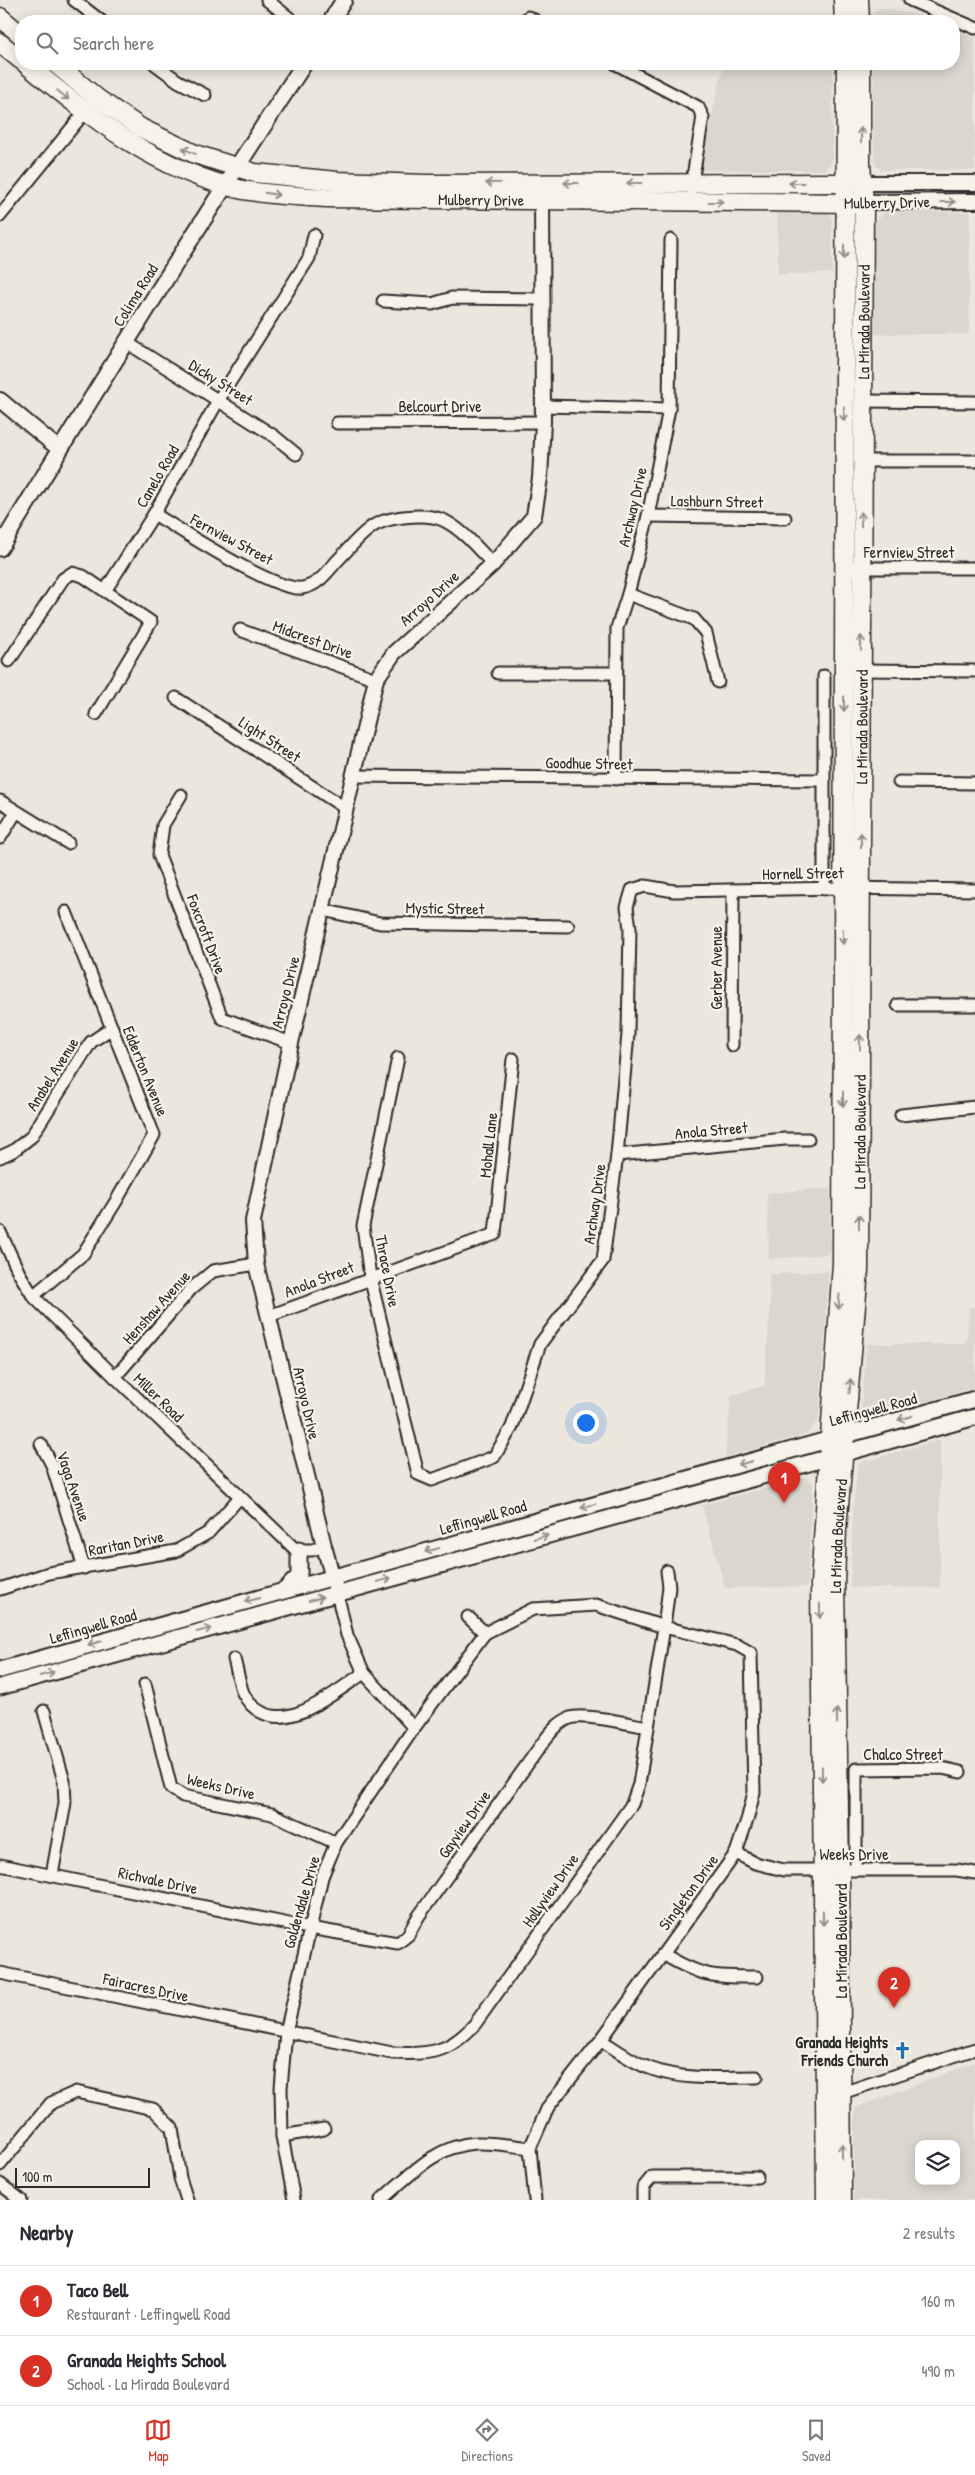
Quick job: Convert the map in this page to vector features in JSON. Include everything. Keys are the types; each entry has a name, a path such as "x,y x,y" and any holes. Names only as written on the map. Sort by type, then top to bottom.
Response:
{"main road":[{"path":"335,15 344,0"},
{"path":"843,0 844,15"},
{"path":"859,0 860,15"},
{"path":"0,17 15,29"},
{"path":"0,43 15,55"},
{"name":"Mulberry Drive","path":"33,70 84,112 148,155 201,178 283,196 542,191 692,184 863,183"},
{"name":"Mulberry Drive","path":"63,70 98,99 141,128 194,154 255,173 336,181 542,191 688,202 864,202"},
{"name":"Colima Road","path":"0,548 59,449 224,184 300,70"},
{"name":"La Mirada Boulevard","path":"838,1437 842,1263 844,203 846,70"},
{"name":"La Mirada Boulevard","path":"826,2200 833,2096 840,1870 820,1583 859,1270 861,461 864,202 861,70"},
{"name":"Leffingwell Road","path":"0,1670 975,1399"},
{"name":"Leffingwell Road","path":"0,1687 975,1417"},
{"path":"285,1590 299,1576 299,1550"},
{"name":"La Mirada Boulevard","path":"833,2096 842,2200"}],"street":[{"path":"74,0 93,15"},
{"path":"267,0 286,15"},
{"path":"910,0 945,15"},
{"path":"960,22 975,28"},
{"path":"164,70 178,81 205,95"},
{"path":"627,70 698,107 703,117 688,202"},
{"path":"0,216 84,112 98,99"},
{"name":"Mulberry Drive","path":"863,183 975,183"},
{"name":"Arroyo Drive","path":"414,1728 364,1672 347,1635 256,1264 252,1222 291,1043 376,679 394,653 493,564 534,516 540,478 543,422 542,191"},
{"name":"Mulberry Drive","path":"864,202 975,201"},
{"name":"Canelo Road","path":"105,591 154,514 219,399 309,258 314,235"},
{"name":"Archway Drive","path":"616,779 617,628 628,594 648,516 670,409 671,240"},
{"path":"383,301 432,304 452,298 542,298"},
{"name":"Dicky Street","path":"126,342 219,399 274,436 296,454"},
{"path":"0,400 59,449"},
{"path":"862,401 975,402"},
{"path":"543,406 670,409"},
{"name":"Belcourt Drive","path":"337,423 543,422"},
{"path":"861,461 975,461"},
{"name":"Fernview Street","path":"154,514 235,563 285,585 301,588 316,584 369,528 385,520 407,516 443,520 458,529 493,564"},
{"name":"Lashburn Street","path":"648,516 785,518"},
{"name":"Fernview Street","path":"843,568 975,568"},
{"path":"9,662 63,579 72,573 83,576 151,622 96,714"},
{"path":"628,594 694,619 706,634 718,682"},
{"name":"Midcrest Drive","path":"240,630 376,679"},
{"path":"861,670 975,671"},
{"path":"498,673 616,673"},
{"path":"824,676 824,888"},
{"name":"Light Street","path":"176,698 345,808"},
{"name":"Goodhue Street","path":"353,776 824,780"},
{"path":"899,782 975,783"},
{"name":"Foxcroft Drive","path":"181,795 163,825 159,855 222,1018 291,1043"},
{"path":"0,801 68,843"},
{"path":"0,838 16,812"},
{"name":"Hornell Street","path":"632,890 645,886 674,891 824,888 975,890"},
{"name":"Archway Drive","path":"432,1480 494,1457 512,1427 540,1344 603,1260 617,1155 628,1034 630,928 626,907 632,890"},
{"name":"Gerber Avenue","path":"732,1045 733,890"},
{"name":"Mystic Street","path":"323,910 380,923 568,926"},
{"name":"Edderton Avenue","path":"33,1296 83,1254 154,1135 66,912"},
{"path":"898,1005 975,1005"},
{"name":"Anabel Avenue","path":"0,1157 13,1151 31,1137 91,1042 112,1028"},
{"name":"Thrace Drive","path":"398,1058 363,1226 370,1277 418,1474 432,1480"},
{"name":"Mohall Lane","path":"495,1234 513,1059"},
{"path":"901,1116 975,1107"},
{"name":"Anola Street","path":"617,1155 808,1139"},
{"name":"Miller Road","path":"0,1232 19,1273 33,1296 240,1497 299,1550"},
{"name":"Anola Street","path":"269,1316 370,1277 495,1234"},
{"name":"Henshaw Avenue","path":"115,1377 190,1288 213,1271 256,1264"},
{"name":"Vaga Avenue","path":"41,1444 52,1465 84,1568"},
{"name":"Raritan Drive","path":"0,1589 49,1573 176,1551 208,1533 240,1497"},
{"path":"299,1550 324,1546"},
{"name":"Hollyview Drive","path":"286,2032 392,2053 418,2054 442,2050 461,2040 475,2024 632,1804 638,1784 664,1627 669,1587 667,1572"},
{"name":"Goldendale Drive","path":"294,2200 282,2136 281,2088 286,2032 322,1877 336,1843 414,1728 484,1633 533,1609 596,1605 664,1627"},
{"path":"468,1618 484,1633"},
{"name":"Singleton Drive","path":"535,2200 530,2148 548,2107 601,2040 736,1853 748,1818 754,1792 751,1653 737,1645 664,1627"},
{"path":"234,1659 244,1694 253,1707 270,1717 285,1718 301,1713 364,1672"},
{"name":"Weeks Drive","path":"145,1684 171,1788 183,1796 272,1814 336,1843"},
{"path":"44,1711 64,1781 65,1803 52,1875"},
{"name":"Gayview Drive","path":"309,1928 398,1943 408,1935 441,1885 544,1741 558,1725 571,1718 586,1718 647,1727"},
{"name":"Chalco Street","path":"840,1870 856,1769 942,1768 960,1772"},
{"name":"Weeks Drive","path":"736,1853 755,1862 784,1870 957,1870 975,1873"},
{"name":"Richvale Drive","path":"0,1865 309,1928"},
{"path":"663,1954 702,1974 718,1977 757,1977"},
{"name":"Fairacres Drive","path":"0,1973 286,2032"},
{"path":"601,2040 652,2069 675,2075 757,2078"},
{"path":"833,2096 975,2049"},
{"path":"0,2165 51,2103 76,2092 154,2109 172,2128 180,2178 187,2200"},
{"path":"282,2136 324,2129"},
{"path":"381,2200 432,2157 452,2147 476,2143 530,2148"},
{"path":"643,2200 643,2188 652,2177 757,2177"},
{"path":"0,2184 21,2200"}],"shaded area":[{"path":"882,8 916,15 874,15 874,11"},
{"path":"960,31 975,38 975,170 881,170 874,163 873,70 960,70"},
{"path":"723,70 833,70 832,162 824,170 699,170"},
{"path":"777,211 825,211 832,217 832,273 778,274"},
{"path":"885,212 970,212 969,334 873,334 875,222"},
{"path":"830,1188 830,1254 769,1259 767,1193"},
{"path":"829,1271 819,1419 807,1434 725,1457 731,1395 764,1386 770,1313 769,1274"},
{"path":"969,1307 975,1307 975,1388 870,1417 861,1408 867,1344 966,1344"},
{"path":"940,1440 940,1588 850,1588 853,1509 858,1466 862,1462"},
{"path":"806,1477 813,1482 807,1587 725,1588 702,1505"},
{"path":"975,2062 975,2200 854,2200 855,2108"}],"place":[{"name":"Taco Bell","path":"784,1503"},
{"name":"Granada Heights School","path":"894,2008"},
{"name":"Granada Heights Friends Church","path":"902,2051"}]}
